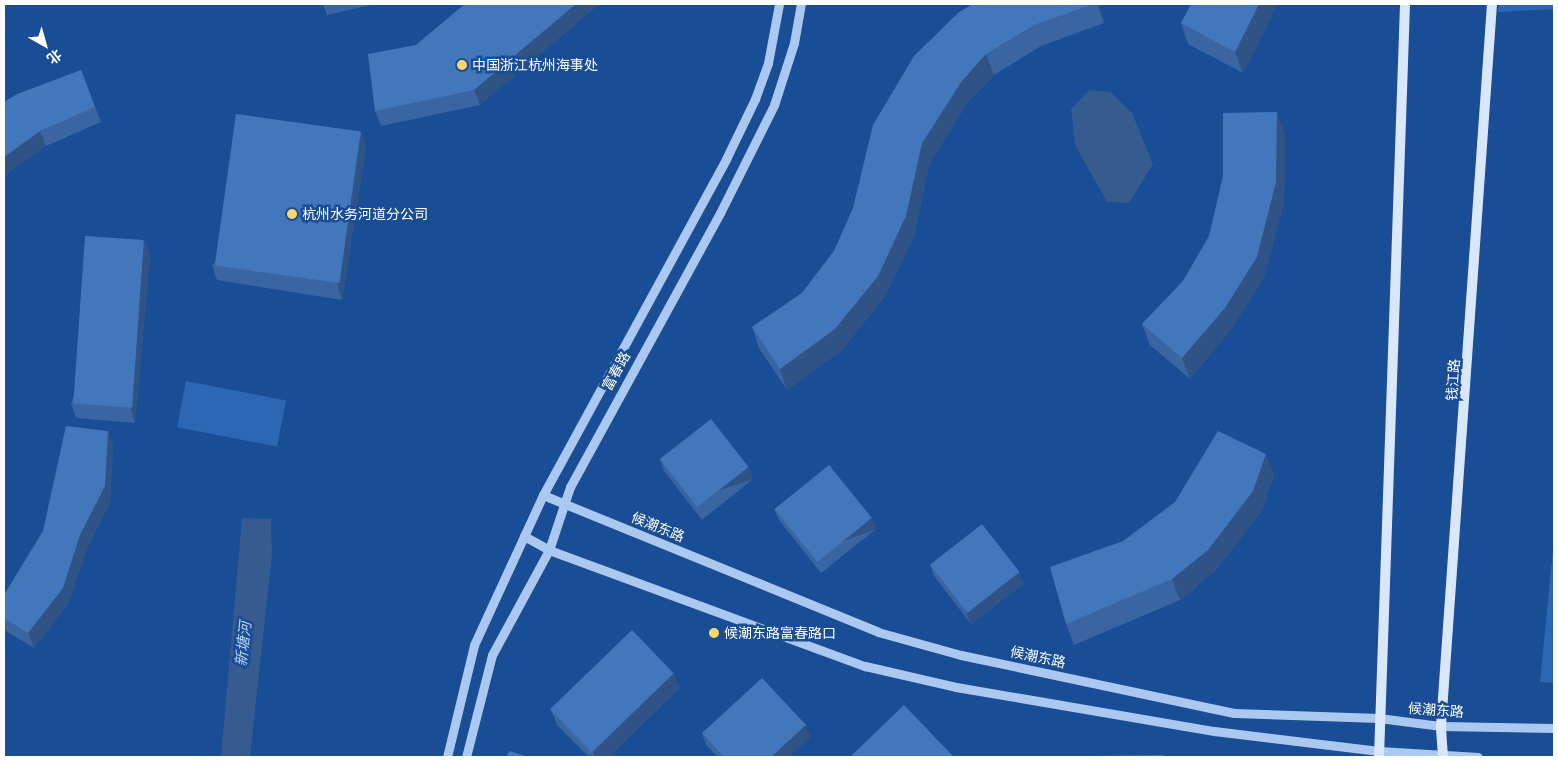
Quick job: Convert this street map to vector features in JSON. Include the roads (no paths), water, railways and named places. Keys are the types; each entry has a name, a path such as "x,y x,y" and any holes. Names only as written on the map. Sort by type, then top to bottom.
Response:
{"main road":[{"path":"1379,754 1404,4"},
{"name":"钱江路","path":"1443,757 1441,726 1492,4"}],"street":[{"name":"富春路","path":"448,757 474,645 543,495 726,159 768,63 779,4"},
{"name":"富春路","path":"466,757 492,655 549,550 564,503 612,407 720,213 774,105 794,43 801,4"},
{"name":"候潮东路","path":"543,495 878,632 961,655 1234,713 1379,718 1441,726 1554,728"},
{"path":"524,536 549,550 865,666 956,687 1214,731 1379,754 1478,757"}],"water":[{"path":"1089,90 1111,92 1132,113 1153,164 1129,203 1107,202 1075,145 1071,109"},
{"name":"新塘河","path":"242,518 271,519 272,554 250,757 221,757"}],"place":[{"name":"中国浙江杭州海事处","path":"462,65"},
{"name":"杭州水务河道分公司","path":"292,214"},
{"name":"候潮东路富春路口","path":"714,633"}]}
